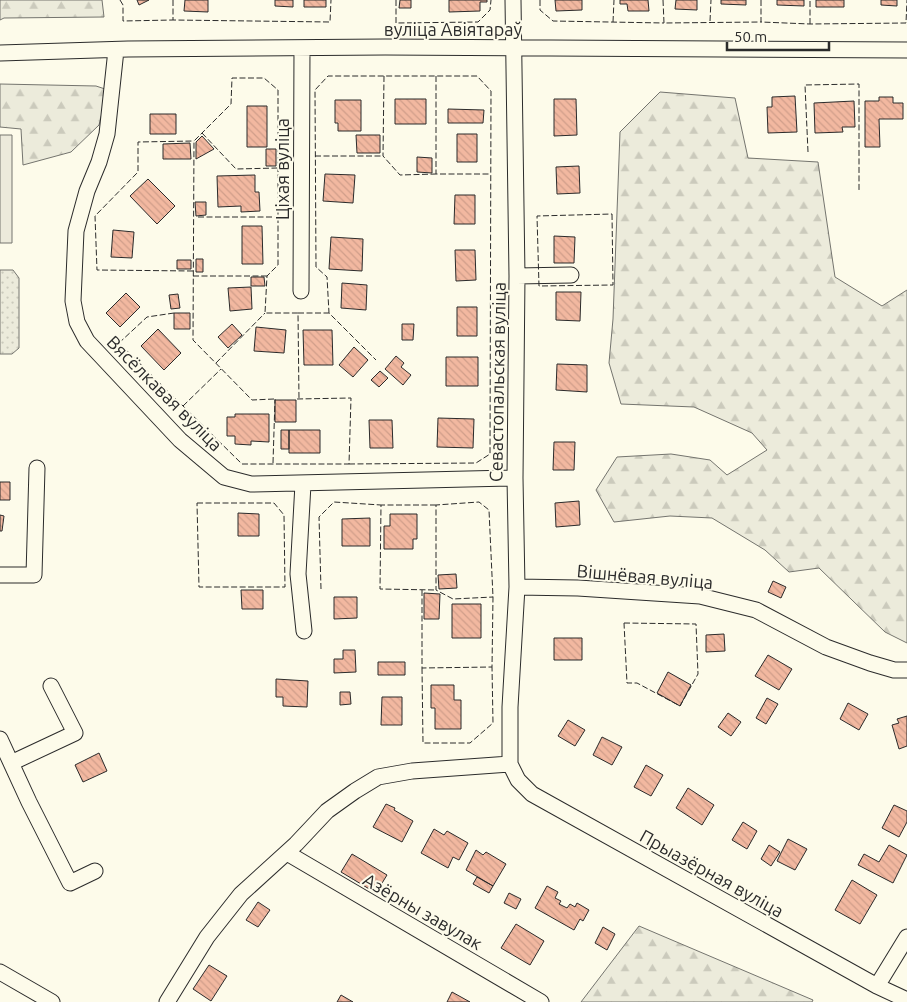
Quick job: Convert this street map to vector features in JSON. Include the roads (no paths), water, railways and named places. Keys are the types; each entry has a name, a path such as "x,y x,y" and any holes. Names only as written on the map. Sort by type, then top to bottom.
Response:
{"street":[{"name":"Севастопальская вуліца","path":"510,764 510,707 517,588 514,478 517,276 512,0"},
{"name":"вуліца Авіятараў","path":"0,53 116,50 514,47 907,50"},
{"name":"Ціхая вуліца","path":"301,291 302,48"},
{"name":"Вясёлкавая вуліца","path":"116,50 107,134 100,162 87,191 76,231 73,301 77,322 87,341 173,432 224,477 251,484 514,478"},
{"path":"517,276 572,275"},
{"path":"0,574 34,575 37,468"},
{"path":"303,484 298,574 304,631"},
{"name":"Вішнёвая вуліца","path":"517,588 578,588 700,596 756,610 826,647 870,663 894,670 907,670"},
{"path":"11,763 74,733 51,686"},
{"path":"0,739 70,883 95,871"},
{"path":"167,1002 207,937 241,894 287,853 327,811 354,791 378,777 412,771 510,764"},
{"name":"Прыазёрная вуліца","path":"510,764 518,780 532,794 877,986 907,1000"},
{"name":"Азёрны завулак","path":"287,853 541,1002"},
{"path":"877,986 907,937"},
{"path":"0,972 52,1002"}]}
